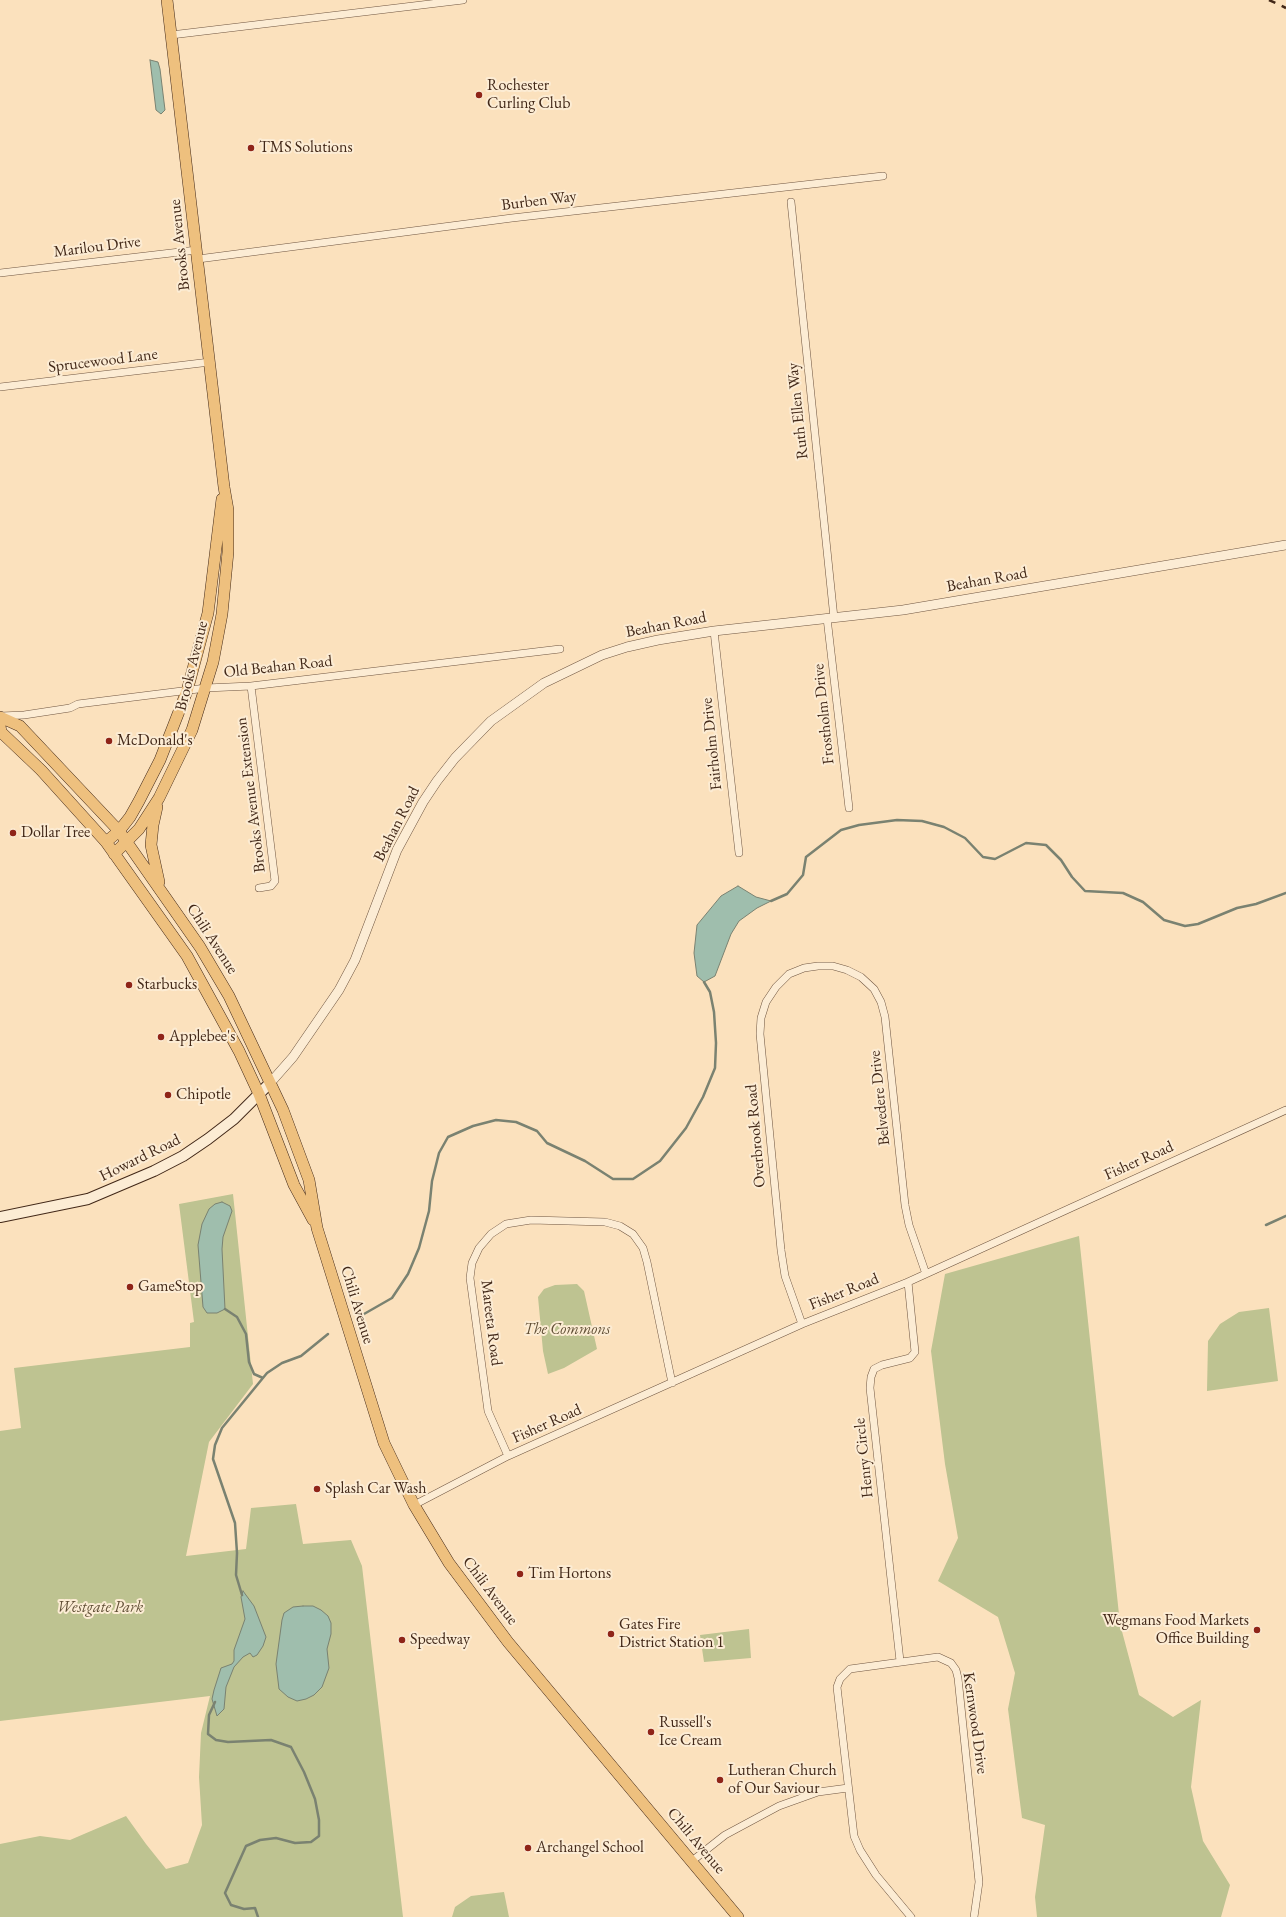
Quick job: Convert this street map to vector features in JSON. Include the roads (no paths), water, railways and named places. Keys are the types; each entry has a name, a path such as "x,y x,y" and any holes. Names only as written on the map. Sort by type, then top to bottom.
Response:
{"main road":[{"name":"Brooks Avenue","path":"114,854 139,829 159,798 192,730 206,688 222,614 228,552 228,510 224,487 167,0"},
{"name":"Brooks Avenue","path":"106,842 119,831 130,817 160,760 187,691 208,613 224,487"},
{"name":"Chili Avenue","path":"0,716 20,726 119,831 216,972 246,1028 271,1082 309,1180 316,1228"},
{"name":"Chili Avenue","path":"0,726 1,732 41,770 106,842 187,956 229,1032 259,1094 294,1184 316,1228 384,1443 414,1505 449,1563 508,1642 738,1917"},
{"path":"159,798 153,825 151,845 153,861 161,891"},
{"name":"Howard Road","path":"0,1217 88,1199 154,1171 183,1156 208,1139 234,1118 271,1082"}],"street":[{"path":"171,35 463,0"},
{"name":"Burben Way","path":"197,254 883,176"},
{"name":"Ruth Ellen Way","path":"791,202 830,618"},
{"name":"Marilou Drive","path":"0,273 197,254"},
{"name":"Sprucewood Lane","path":"0,387 210,362"},
{"name":"Beahan Road","path":"271,1082 294,1057 339,990 358,952 398,850 423,802 455,758 476,735 508,708 544,683 577,666 627,647 714,630 903,610 1286,545"},
{"name":"Frostholm Drive","path":"830,618 848,808"},
{"name":"Fairholm Drive","path":"714,630 739,853"},
{"name":"Old Beahan Road","path":"0,716 17,716 70,708 78,704 206,688 251,686 560,649"},
{"name":"Brooks Avenue Extension","path":"251,686 275,881 271,886 259,888"},
{"name":"Belvedere Drive","path":"811,967 832,966 847,970 861,978 874,990 881,1002 885,1017 905,1205 909,1225 926,1274"},
{"name":"Overbrook Road","path":"802,1324 785,1276 781,1250 760,1034 761,1018 766,1002 776,987 789,974 811,967"},
{"name":"Fisher Road","path":"414,1505 508,1456 802,1324 926,1274 1286,1110"},
{"name":"Mareeta Road","path":"508,1456 488,1411 470,1278 472,1263 479,1248 491,1234 506,1224 531,1220 605,1222 620,1226 633,1234 643,1248 672,1383"},
{"name":"Henry Circle","path":"900,1661 870,1382 874,1369 882,1365 910,1358 915,1352 908,1282"},
{"name":"Kernwood Drive","path":"911,1917 876,1875 860,1850 854,1836 837,1687 840,1679 850,1669 938,1657 951,1663 956,1670 958,1678 979,1882 974,1917"},
{"path":"692,1861 725,1835 779,1806 818,1792 848,1788"}],"waterway":[{"path":"771,901 787,894 803,875 806,857 841,830 859,825 897,820 922,821 944,827 965,838 983,857 995,859 1026,843 1046,845 1061,860 1072,877 1085,891 1123,893 1143,902 1164,920 1185,926 1198,924 1237,908 1256,904 1286,893"},
{"path":"364,1314 392,1298 408,1274 419,1248 429,1211 432,1181 439,1153 448,1137 473,1126 496,1120 516,1122 537,1131 547,1143 585,1161 613,1179 633,1179 660,1161 686,1128 703,1097 715,1068 716,1043 714,1012 710,992 704,982"},
{"path":"1266,1225 1286,1216"},
{"path":"225,1309 237,1317 246,1334 249,1362 254,1374 263,1378"},
{"path":"242,1595 236,1575 237,1553 235,1523 213,1459 215,1445 222,1428 267,1373 282,1363 301,1356 328,1334"},
{"path":"215,1702 209,1715 208,1734 216,1740 228,1742 271,1740 291,1747 304,1772 315,1799 319,1820 319,1836 311,1842 295,1843 276,1838 260,1840 246,1846 225,1893 231,1905 244,1909 255,1908 258,1917"}],"railway":[{"path":"1269,0 1286,8"}],"place":[{"name":"Rochester Curling Club","path":"479,95"},
{"name":"TMS Solutions","path":"251,148"},
{"name":"McDonald's","path":"109,741"},
{"name":"Dollar Tree","path":"13,833"},
{"name":"Starbucks","path":"129,985"},
{"name":"Applebee's","path":"161,1037"},
{"name":"Chipotle","path":"168,1095"},
{"name":"GameStop","path":"130,1287"},
{"name":"Splash Car Wash","path":"317,1489"},
{"name":"Tim Hortons","path":"520,1574"},
{"name":"Wegmans Food Markets Office Building","path":"1257,1630"},
{"name":"Gates Fire District Station 1","path":"611,1634"},
{"name":"Speedway","path":"402,1640"},
{"name":"Russell's Ice Cream","path":"651,1732"},
{"name":"Lutheran Church of Our Saviour","path":"720,1780"},
{"name":"Archangel School","path":"528,1848"}],"park label":[{"name":"The Commons","path":"567,1330"},
{"name":"Westgate Park","path":"100,1608"}]}
